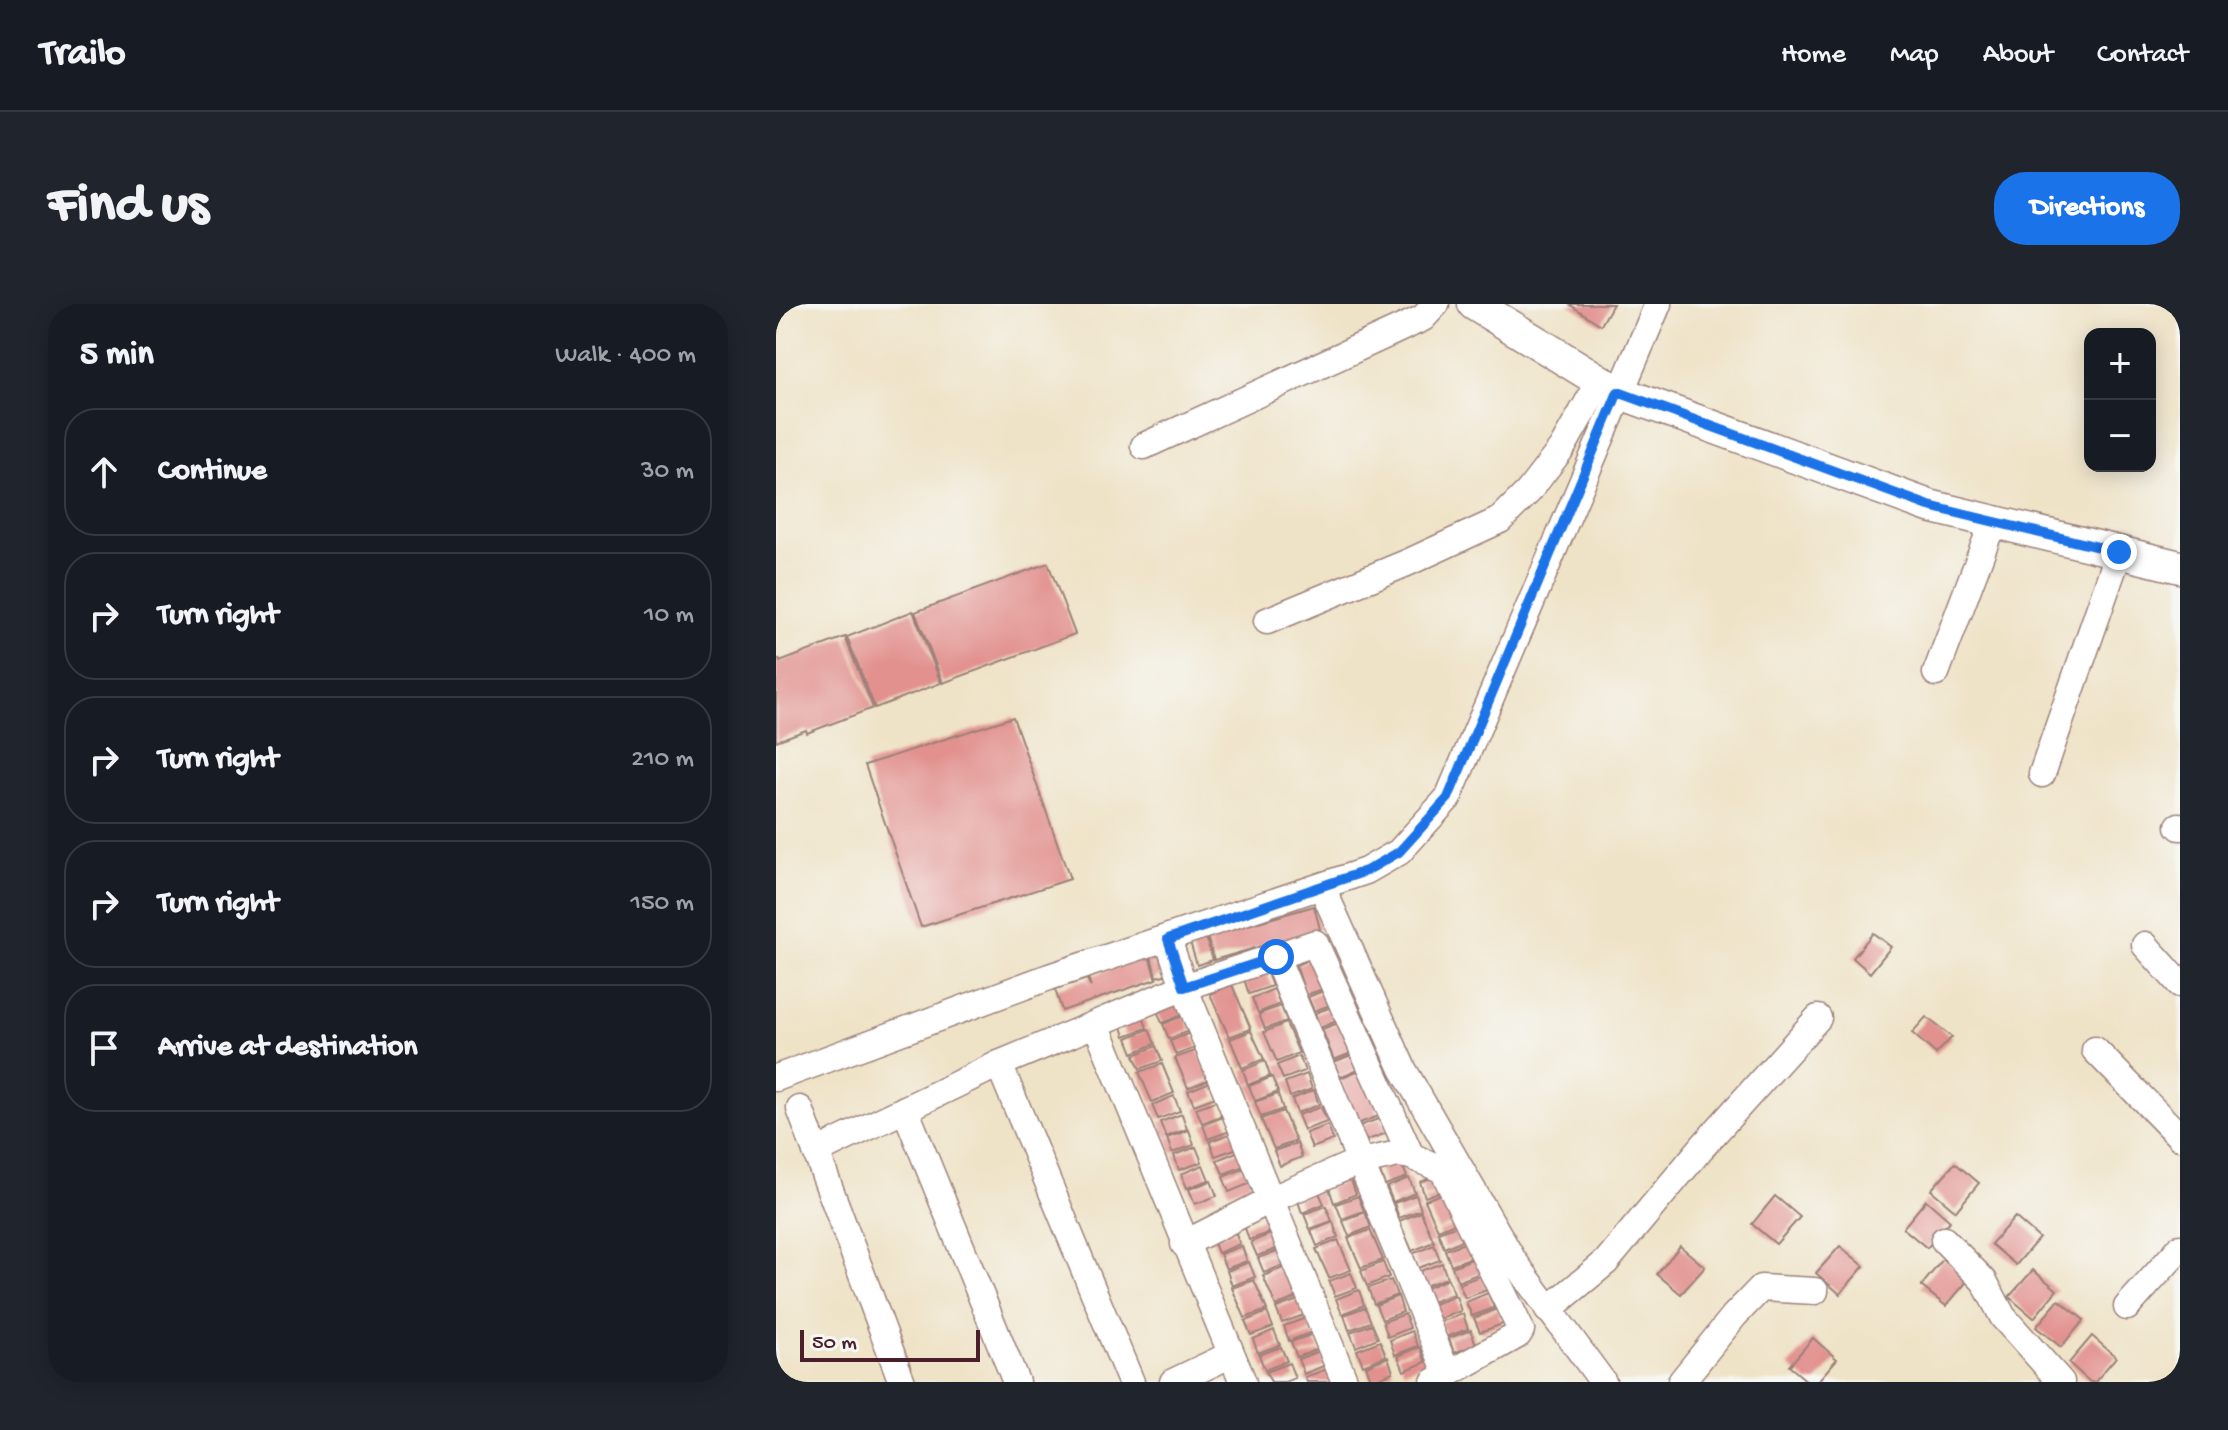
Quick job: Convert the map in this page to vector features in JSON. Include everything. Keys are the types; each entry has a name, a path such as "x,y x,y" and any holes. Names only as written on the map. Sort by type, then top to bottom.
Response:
{"street":[{"path":"1144,446 1423,318 1436,304"},
{"path":"1474,304 1609,386 1929,506 2180,567"},
{"path":"1267,621 1500,520 1528,492 1609,386 1658,304"},
{"path":"776,1078 1049,977 1322,887 1366,871 1399,852 1448,798 1609,386"},
{"path":"1936,673 1993,522"},
{"path":"2042,774 2119,552"},
{"path":"1322,887 1403,1069 1513,1260 1603,1382"},
{"path":"1168,939 1184,987 1345,1382"},
{"path":"816,1152 999,1064 1184,987 1311,943 1317,944 1411,1156"},
{"path":"2145,945 2180,984"},
{"path":"1184,1244 1270,1200 1363,1162 1398,1154 1411,1156 1443,1170 1521,1330 1518,1335 1441,1378 1363,1162 1276,957"},
{"path":"1548,1310 1606,1262 1703,1146 1818,1018"},
{"path":"1096,1024 1243,1382"},
{"path":"2095,1050 2180,1137"},
{"path":"999,1064 1131,1382"},
{"path":"800,1109 902,1382"},
{"path":"905,1109 1016,1382"},
{"path":"1944,1240 1984,1281 2003,1317 2061,1382"},
{"path":"2127,1307 2180,1248"},
{"path":"1681,1382 1734,1316 1761,1288 1815,1291"},
{"path":"1173,1382 1230,1355"}],"building":[{"path":"1569,304 1613,304 1601,325"},
{"path":"1048,563 1075,634 943,683 915,612"},
{"path":"913,611 941,683 875,708 847,637"},
{"path":"845,637 873,708 807,733 806,730 776,741 776,660 780,662"},
{"path":"1013,717 1070,879 921,927 865,765"},
{"path":"1314,906 1320,929 1214,960 1207,937"},
{"path":"1873,933 1891,947 1870,973 1853,958"},
{"path":"1206,938 1213,960 1197,965 1190,942"},
{"path":"1161,953 1168,974 1156,977 1151,956"},
{"path":"1149,956 1156,979 1062,1011 1055,989 1087,979 1091,987 1088,977"},
{"path":"1317,956 1329,987 1306,995 1296,965"},
{"path":"1266,971 1272,986 1249,994 1244,979"},
{"path":"1232,985 1251,1029 1229,1037 1210,994"},
{"path":"1330,988 1336,1003 1314,1011 1308,997"},
{"path":"1274,989 1280,1004 1258,1013 1252,998"},
{"path":"1178,999 1184,1014 1162,1023 1156,1008"},
{"path":"1337,1005 1342,1019 1320,1028 1315,1013"},
{"path":"1281,1006 1287,1021 1265,1029 1259,1014"},
{"path":"1142,1013 1147,1028 1125,1036 1120,1021"},
{"path":"1185,1015 1191,1030 1169,1039 1163,1024"},
{"path":"1926,1017 1952,1037 1936,1054 1912,1033"},
{"path":"1344,1021 1356,1051 1334,1060 1322,1029"},
{"path":"1286,1023 1299,1053 1277,1062 1264,1032"},
{"path":"1149,1029 1155,1044 1133,1053 1127,1038"},
{"path":"1251,1031 1264,1059 1242,1068 1230,1039"},
{"path":"1192,1032 1198,1047 1176,1055 1170,1041"},
{"path":"1156,1046 1162,1061 1140,1069 1134,1055"},
{"path":"1198,1050 1210,1079 1188,1088 1175,1058"},
{"path":"1356,1053 1361,1068 1340,1077 1334,1062"},
{"path":"1299,1056 1305,1071 1283,1079 1277,1065"},
{"path":"1265,1061 1270,1076 1248,1085 1243,1070"},
{"path":"1162,1064 1174,1093 1152,1102 1139,1072"},
{"path":"1362,1069 1379,1116 1357,1124 1340,1078"},
{"path":"1307,1074 1312,1089 1290,1097 1285,1082"},
{"path":"1272,1077 1278,1092 1255,1101 1249,1086"},
{"path":"1210,1082 1216,1097 1194,1105 1188,1091"},
{"path":"1314,1090 1319,1105 1297,1113 1292,1099"},
{"path":"1278,1094 1283,1109 1261,1117 1255,1102"},
{"path":"1174,1096 1180,1111 1158,1119 1152,1105"},
{"path":"1218,1100 1223,1115 1202,1123 1196,1108"},
{"path":"1321,1107 1327,1122 1304,1130 1298,1115"},
{"path":"1283,1111 1296,1141 1274,1149 1261,1119"},
{"path":"1182,1114 1187,1129 1166,1137 1160,1122"},
{"path":"1225,1116 1230,1131 1208,1139 1203,1125"},
{"path":"1381,1118 1387,1133 1365,1141 1359,1126"},
{"path":"1328,1125 1333,1140 1312,1148 1306,1133"},
{"path":"1189,1130 1194,1145 1172,1153 1167,1138"},
{"path":"1232,1133 1238,1148 1215,1156 1210,1141"},
{"path":"1297,1143 1302,1157 1280,1166 1274,1151"},
{"path":"1196,1147 1202,1162 1179,1170 1174,1155"},
{"path":"1239,1151 1245,1166 1223,1174 1217,1160"},
{"path":"1401,1162 1407,1177 1385,1185 1379,1170"},
{"path":"1955,1163 1979,1183 1956,1211 1931,1190"},
{"path":"1203,1165 1209,1180 1187,1188 1181,1174"},
{"path":"1245,1168 1251,1183 1229,1192 1223,1177"},
{"path":"1442,1174 1448,1189 1425,1197 1420,1182"},
{"path":"1409,1178 1415,1193 1393,1202 1387,1187"},
{"path":"1351,1180 1356,1194 1334,1203 1329,1188"},
{"path":"1211,1181 1217,1196 1195,1204 1189,1189"},
{"path":"1318,1190 1324,1204 1302,1213 1297,1198"},
{"path":"1447,1192 1460,1221 1438,1230 1425,1200"},
{"path":"1416,1195 1421,1210 1399,1218 1394,1203"},
{"path":"1358,1196 1364,1211 1342,1219 1336,1204"},
{"path":"1775,1196 1800,1217 1776,1244 1752,1224"},
{"path":"1926,1200 1950,1221 1927,1248 1903,1228"},
{"path":"1326,1206 1332,1221 1310,1229 1304,1214"},
{"path":"1365,1212 1371,1227 1349,1236 1343,1221"},
{"path":"1421,1212 1434,1242 1412,1251 1399,1221"},
{"path":"1266,1217 1272,1232 1249,1240 1244,1225"},
{"path":"2015,1217 2039,1238 2016,1265 1991,1244"},
{"path":"1333,1222 1338,1237 1317,1246 1311,1231"},
{"path":"1460,1224 1466,1239 1444,1248 1438,1232"},
{"path":"1234,1230 1240,1244 1218,1253 1212,1238"},
{"path":"1370,1230 1383,1260 1361,1268 1348,1238"},
{"path":"1273,1233 1279,1248 1257,1256 1251,1242"},
{"path":"1338,1240 1351,1270 1329,1278 1316,1249"},
{"path":"1467,1242 1473,1257 1451,1265 1445,1250"},
{"path":"1434,1245 1440,1260 1418,1268 1412,1254"},
{"path":"1242,1246 1247,1261 1226,1269 1220,1254"},
{"path":"1680,1246 1705,1267 1681,1294 1657,1274"},
{"path":"1840,1246 1864,1266 1840,1294 1816,1273"},
{"path":"1280,1250 1286,1264 1264,1273 1258,1258"},
{"path":"1474,1258 1480,1273 1458,1282 1452,1267"},
{"path":"1944,1258 1969,1279 1946,1306 1921,1286"},
{"path":"1249,1262 1255,1277 1232,1286 1227,1271"},
{"path":"1383,1262 1389,1277 1367,1286 1361,1271"},
{"path":"1442,1263 1447,1278 1425,1286 1420,1271"},
{"path":"1285,1267 1298,1297 1276,1306 1263,1276"},
{"path":"2033,1270 2057,1290 2034,1318 2009,1297"},
{"path":"1351,1273 1357,1288 1335,1296 1329,1281"},
{"path":"1482,1275 1487,1290 1465,1298 1459,1284"},
{"path":"1448,1279 1454,1294 1432,1302 1426,1288"},
{"path":"1254,1280 1267,1310 1245,1318 1232,1288"},
{"path":"1391,1280 1397,1295 1374,1304 1368,1288"},
{"path":"1359,1290 1364,1305 1342,1314 1336,1299"},
{"path":"1488,1293 1494,1308 1472,1316 1466,1302"},
{"path":"1398,1296 1403,1312 1382,1320 1376,1305"},
{"path":"1456,1296 1461,1311 1439,1319 1433,1304"},
{"path":"1298,1300 1304,1315 1282,1323 1276,1308"},
{"path":"2059,1300 2084,1320 2061,1347 2036,1327"},
{"path":"1365,1307 1371,1322 1349,1330 1344,1315"},
{"path":"1497,1309 1503,1324 1480,1332 1474,1318"},
{"path":"1267,1312 1273,1327 1251,1335 1245,1321"},
{"path":"1405,1314 1410,1328 1388,1337 1383,1322"},
{"path":"1463,1314 1468,1329 1446,1337 1440,1322"},
{"path":"1306,1318 1312,1332 1289,1341 1284,1326"},
{"path":"1372,1324 1378,1338 1356,1347 1350,1332"},
{"path":"1274,1330 1280,1345 1258,1353 1253,1339"},
{"path":"1471,1330 1476,1345 1454,1353 1449,1338"},
{"path":"1412,1331 1418,1346 1395,1355 1390,1340"},
{"path":"1313,1334 1319,1349 1297,1357 1291,1342"},
{"path":"2092,1336 2116,1357 2095,1382 2090,1382 2069,1363"},
{"path":"1813,1338 1837,1359 1817,1382 1808,1382 1789,1366"},
{"path":"1380,1341 1386,1356 1363,1365 1357,1350"},
{"path":"1281,1347 1287,1361 1265,1370 1259,1355"},
{"path":"1420,1347 1426,1362 1404,1371 1398,1356"},
{"path":"1320,1351 1326,1365 1304,1374 1298,1359"},
{"path":"1388,1357 1393,1372 1372,1381 1366,1366"},
{"path":"1289,1363 1295,1378 1271,1382 1266,1372"},
{"path":"1327,1369 1332,1382 1307,1382 1305,1377"}],"route":[{"path":"1276,957 1184,987 1168,939 1366,871 1399,852 1448,798 1618,392 1929,506 2119,552"}]}
